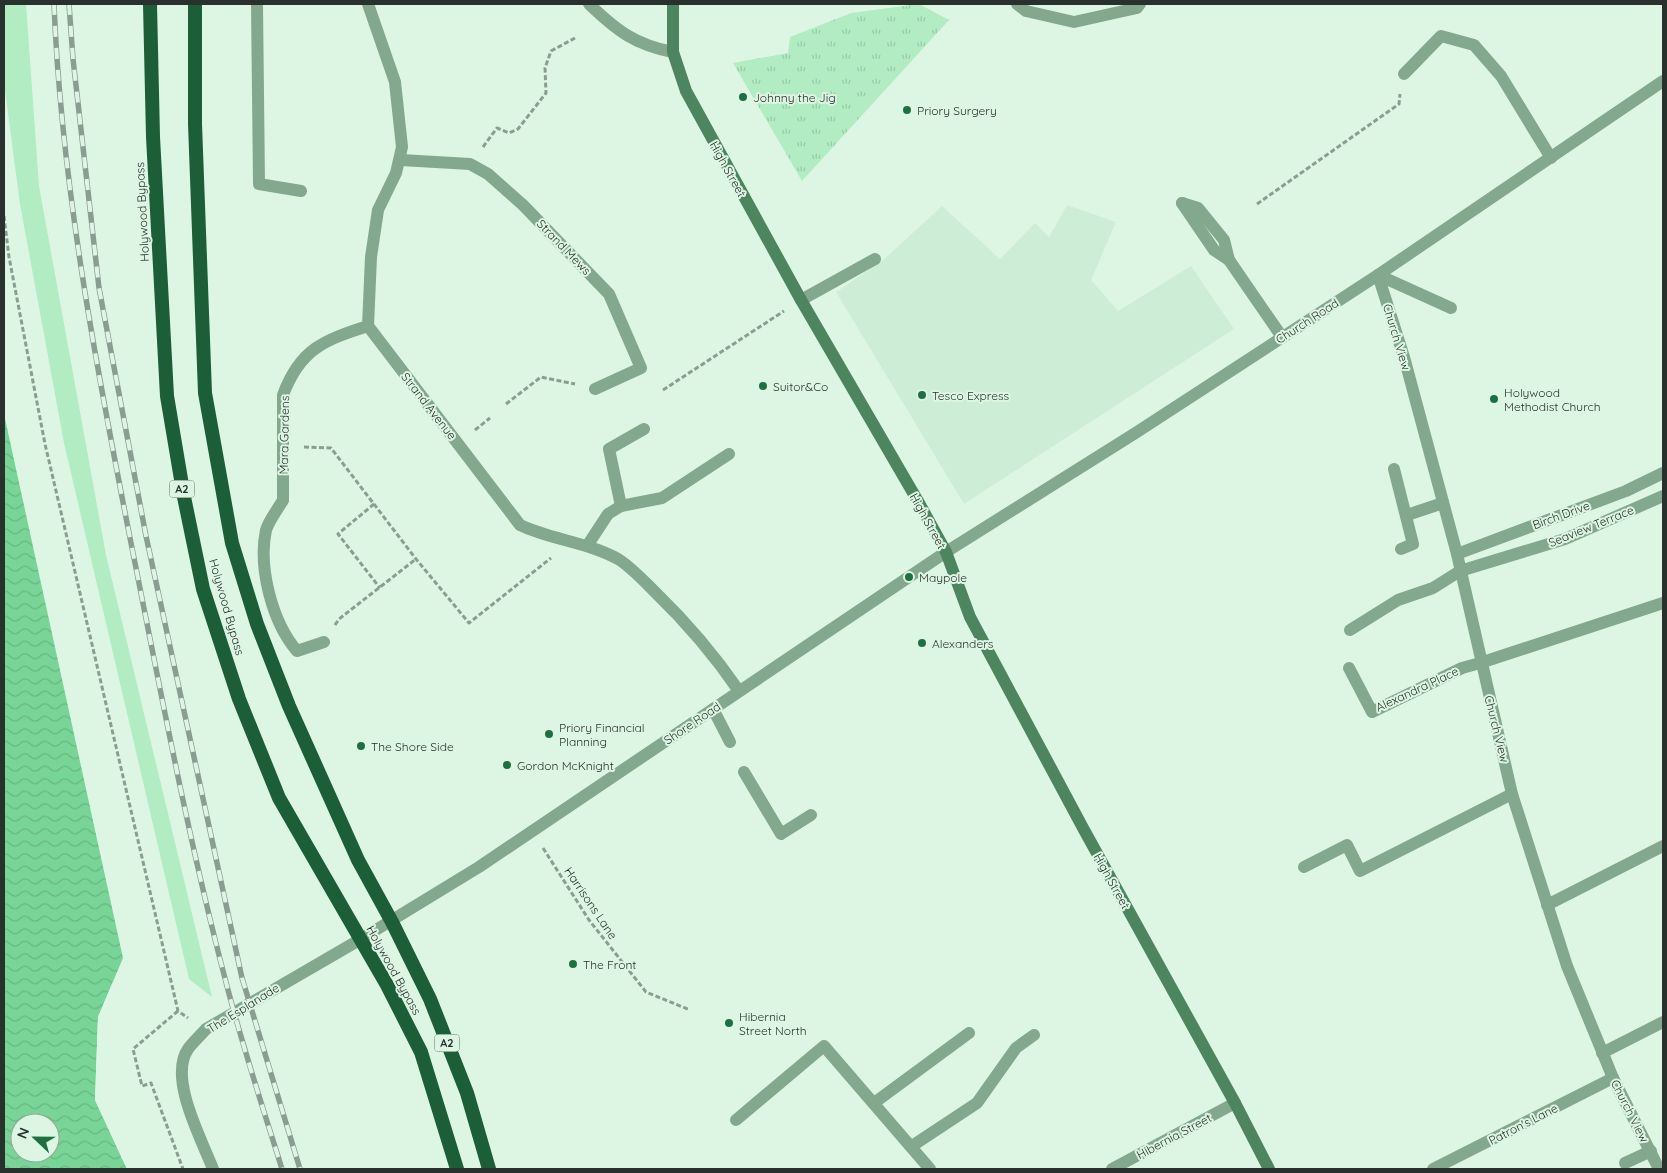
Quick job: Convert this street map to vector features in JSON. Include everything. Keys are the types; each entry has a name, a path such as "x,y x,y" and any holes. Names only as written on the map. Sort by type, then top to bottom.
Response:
{"highway":[{"name":"Holywood Bypass","path":"150,4 153,137 167,396 184,497 203,589 239,699 279,798 361,939 421,1052 457,1169"},
{"name":"Holywood Bypass","path":"194,4 204,393 232,543 257,624 289,706 358,860 392,922 434,1008 467,1093 489,1169"}],"main road":[{"name":"High Street","path":"673,4 673,52 686,91 801,300 946,552 970,617 1083,828 1235,1103 1269,1169"}],"street":[{"path":"257,4 258,184 301,191"},
{"path":"368,4 395,82 402,133 401,160 378,210 370,257 368,326"},
{"path":"589,4 612,27 639,43 650,48 673,52"},
{"path":"1017,4 1026,11 1074,22 1137,8 1140,4"},
{"path":"1404,74 1440,36 1474,44 1501,76 1551,158"},
{"name":"Church Road","path":"946,552 1378,275 1663,82"},
{"name":"Strand Mews","path":"401,160 470,164 488,174 523,205 609,294 641,368 595,389"},
{"path":"801,300 875,259"},
{"path":"1229,260 1282,337"},
{"path":"1378,275 1451,308"},
{"name":"Church View","path":"1378,275 1404,357 1443,503 1512,794 1567,966 1613,1078 1659,1169"},
{"name":"Mara Gardens","path":"324,642 297,651 291,644 274,608 264,575 263,550 267,528 283,500 283,395 297,366 319,344 333,337 368,326"},
{"name":"Strand Avenue","path":"368,326 520,524 554,538 587,546 618,560 645,582 678,614 739,691"},
{"path":"621,506 609,449 644,429"},
{"path":"587,546 608,514 621,506 662,498 729,454"},
{"path":"1394,469 1413,544 1401,549"},
{"name":"Birch Drive","path":"1456,554 1626,491 1663,473"},
{"name":"Seaview Terrace","path":"1350,630 1398,600 1433,588 1460,571 1564,539 1663,496"},
{"path":"1407,515 1443,503"},
{"name":"Shore Road","path":"361,939 392,922 532,831 946,552"},
{"path":"1480,663 1663,603"},
{"name":"Alexandra Place","path":"1349,668 1372,712 1462,668 1480,663"},
{"path":"713,709 730,742"},
{"path":"744,772 781,834 811,816"},
{"path":"1304,867 1347,845 1360,871 1512,794"},
{"path":"1547,905 1663,846"},
{"name":"The Esplanade","path":"214,1169 185,1096 180,1071 187,1050 206,1029 361,939"},
{"path":"1602,1053 1663,1022"},
{"path":"874,1103 969,1033"},
{"path":"912,1146 977,1103 1016,1048 1034,1035"},
{"path":"736,1120 824,1046 930,1169"},
{"name":"Patron's Lane","path":"1433,1169 1613,1078"},
{"name":"Hibernia Street","path":"1112,1169 1235,1103"},
{"path":"1625,1163 1650,1151"}],"path":[{"path":"470,164 497,128 509,133 518,128 546,93 546,68 552,50 575,38"},
{"path":"1257,204 1399,104 1404,74"},
{"path":"4,216 9,257 45,444 178,1011 206,1029"},
{"path":"663,390 801,300"},
{"path":"506,404 541,377 595,389"},
{"path":"283,445 331,448 416,559 469,623 551,558 554,538"},
{"path":"374,504 338,534 380,588"},
{"path":"324,642 339,619 416,559"},
{"name":"Harrisons Lane","path":"532,831 589,920 646,992 690,1010"},
{"path":"178,1011 133,1049 142,1086 151,1083 183,1169"}],"shaded area":[{"path":"1067,205 1116,222 1091,280 1118,311 1191,266 1234,329 964,504 836,292 882,261 942,206 1000,259 1035,223 1049,237"}],"green space":[{"path":"4,4 26,4 39,186 106,555 212,997 189,979 64,443 20,204 4,83"},
{"path":"919,4 949,20 802,181 733,63 788,53 790,37 851,13"}],"water":[{"path":"4,414 123,958 98,1017 95,1100 127,1169 4,1169"}],"pier":[{"path":"117,978 101,1018 97,1099 130,1169 127,1169 95,1100 98,1017 112,984"}],"railway":[{"path":"54,4 64,140 82,277 119,481 200,878 233,1009 282,1169"},
{"path":"69,4 73,59 99,288 146,536 242,978 300,1169"}],"place":[{"name":"Johnny the Jig","path":"743,97"},
{"name":"Priory Surgery","path":"907,110"},
{"name":"Suitor&Co","path":"763,386"},
{"name":"Tesco Express","path":"922,395"},
{"name":"Holywood Methodist Church","path":"1494,399"},
{"name":"Maypole","path":"909,577"},
{"name":"Alexanders","path":"922,643"},
{"name":"Priory Financial Planning","path":"549,734"},
{"name":"The Shore Side","path":"361,746"},
{"name":"Gordon McKnight","path":"507,765"},
{"name":"The Front","path":"573,964"},
{"name":"Hibernia Street North","path":"729,1023"}]}
